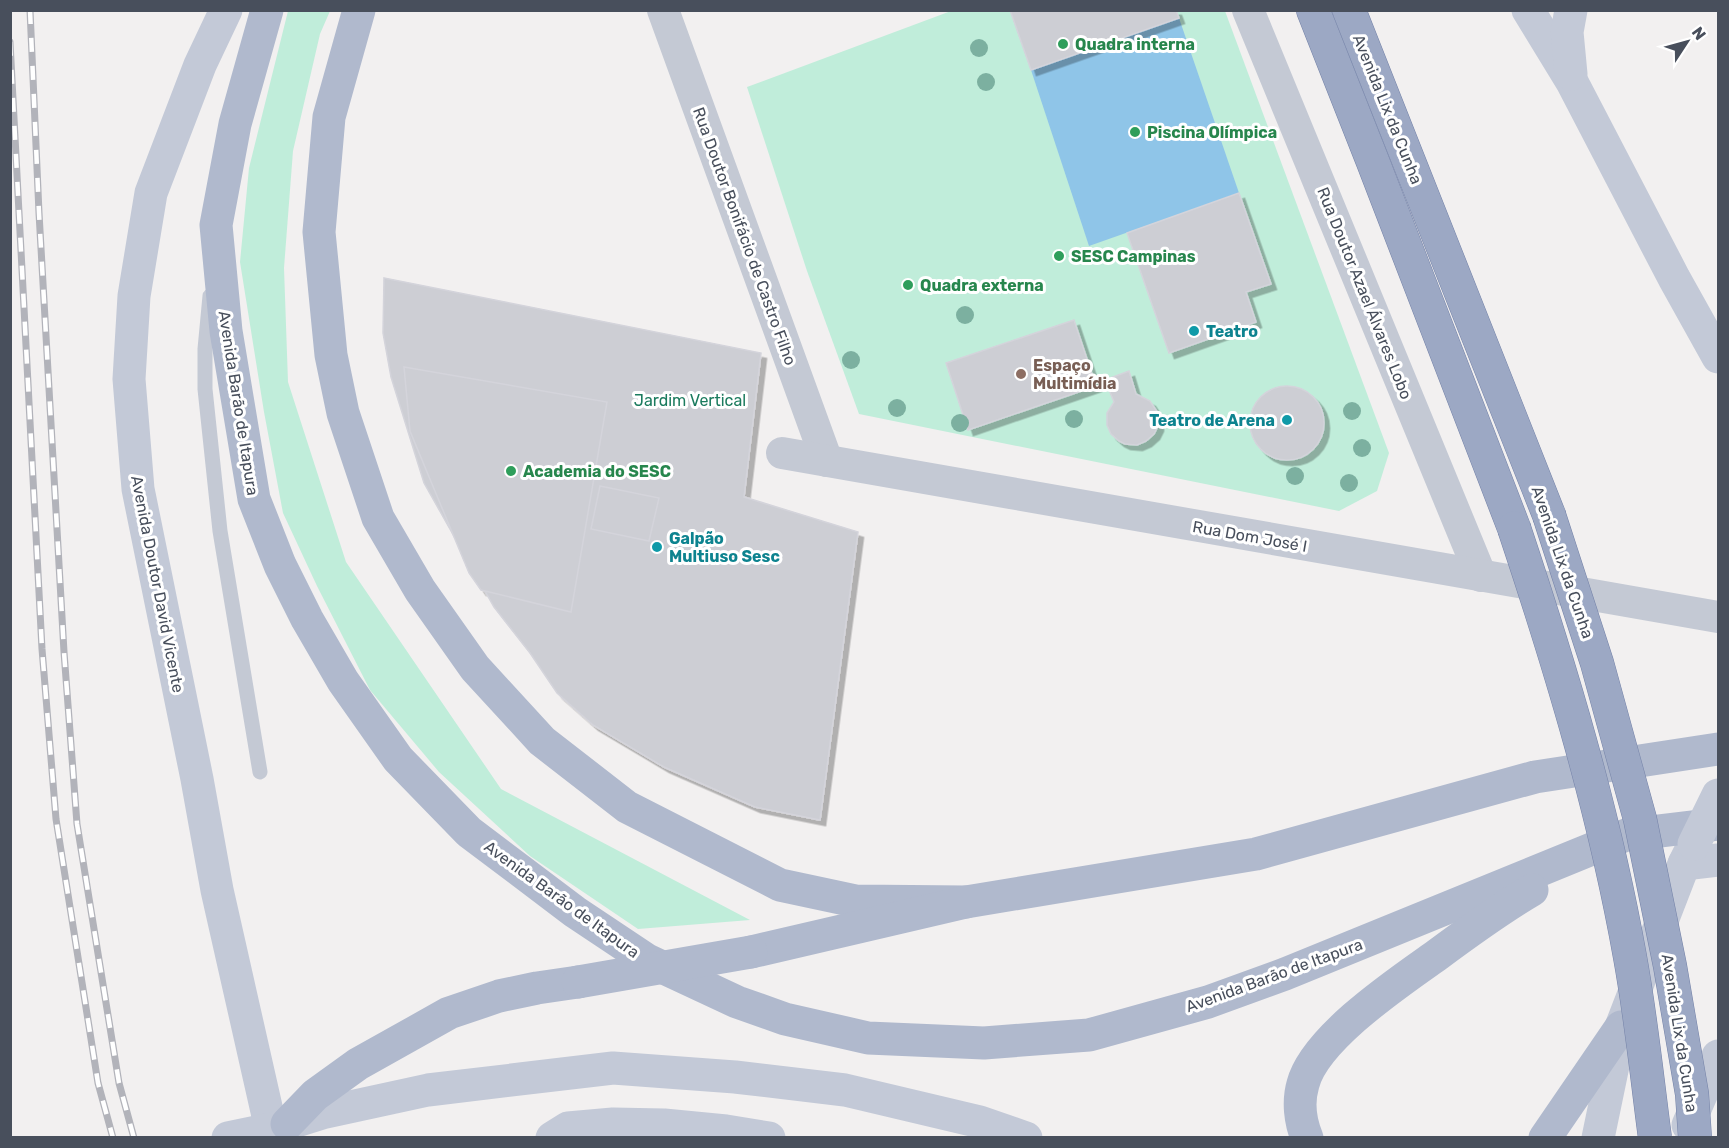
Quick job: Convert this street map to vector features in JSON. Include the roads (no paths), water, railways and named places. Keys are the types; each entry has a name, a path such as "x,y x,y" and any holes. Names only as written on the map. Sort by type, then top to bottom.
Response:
{"highway":[{"path":"1297,10 1373,162"},
{"name":"Avenida Lix da Cunha","path":"1313,10 1514,528 1557,659 1601,819 1630,958 1655,1137"},
{"name":"Avenida Lix da Cunha","path":"1349,10 1549,515 1598,663 1640,819 1670,966 1690,1083 1695,1137"}],"main road":[{"name":"Avenida Doutor David Vicente","path":"226,10 200,65 151,193 134,296 129,379 138,489 197,779 217,890 280,1130"},
{"name":"Avenida Barão de Itapura","path":"267,10 235,124 216,225 226,331 254,499 285,574 307,619 343,681 398,759 469,832 575,912 647,960 737,1002 785,1019 868,1038 984,1042 1089,1035 1208,1002 1285,974 1626,835 1704,848"},
{"path":"359,10 330,117 319,232 331,355 343,413 378,518 420,590 474,668 542,741 627,807 780,885 855,902 966,902"},
{"path":"1527,10 1572,82 1674,278 1719,357"},
{"path":"1570,10 1567,32 1572,82"},
{"path":"280,1130 315,1095 358,1064 449,1013 499,996 751,952 966,902 1256,854 1535,777 1719,749"},
{"path":"1545,1137 1621,1027 1704,848 1719,795"},
{"path":"1307,1137 1302,1126 1300,1105 1303,1082 1319,1053 1353,1018 1382,993 1504,907 1626,835"},
{"path":"1598,1137 1621,1027"},
{"path":"1683,1137 1719,1056"},
{"path":"228,1137 280,1130 322,1113 428,1090 613,1068 735,1077 845,1090 980,1122 1026,1137"},
{"path":"552,1137 568,1128 623,1124 674,1126 769,1137"}],"street":[{"name":"Rua Doutor Bonifácio de Castro Filho","path":"663,10 827,461"},
{"name":"Rua Doutor Azael Álvares Lobo","path":"1248,10 1481,576"},
{"name":"Rua Dom José I","path":"782,453 1719,617"}],"lane":[{"path":"216,225 205,349 205,389 220,531 260,772"}],"water":[{"name":"Piscina Olímpica","path":"1179,18 1239,193 1089,246 1031,70"}],"railway":[{"path":"30,10 64,652 77,824 119,1083 134,1138"},
{"path":"10,42 42,649 56,819 98,1083 113,1138"}],"place":[{"name":"Quadra interna","path":"1063,44"},
{"name":"Piscina Olímpica","path":"1135,132"},
{"name":"SESC Campinas","path":"1059,256"},
{"name":"Quadra externa","path":"908,285"},
{"name":"Teatro","path":"1194,331"},
{"name":"Espaço Multimídia","path":"1021,374"},
{"name":"Teatro de Arena","path":"1287,420"},
{"name":"Academia do SESC","path":"511,471"},
{"name":"Galpão Multiuso Sesc","path":"657,547"}],"park label":[{"name":"Jardim Vertical","path":"690,400"}]}
